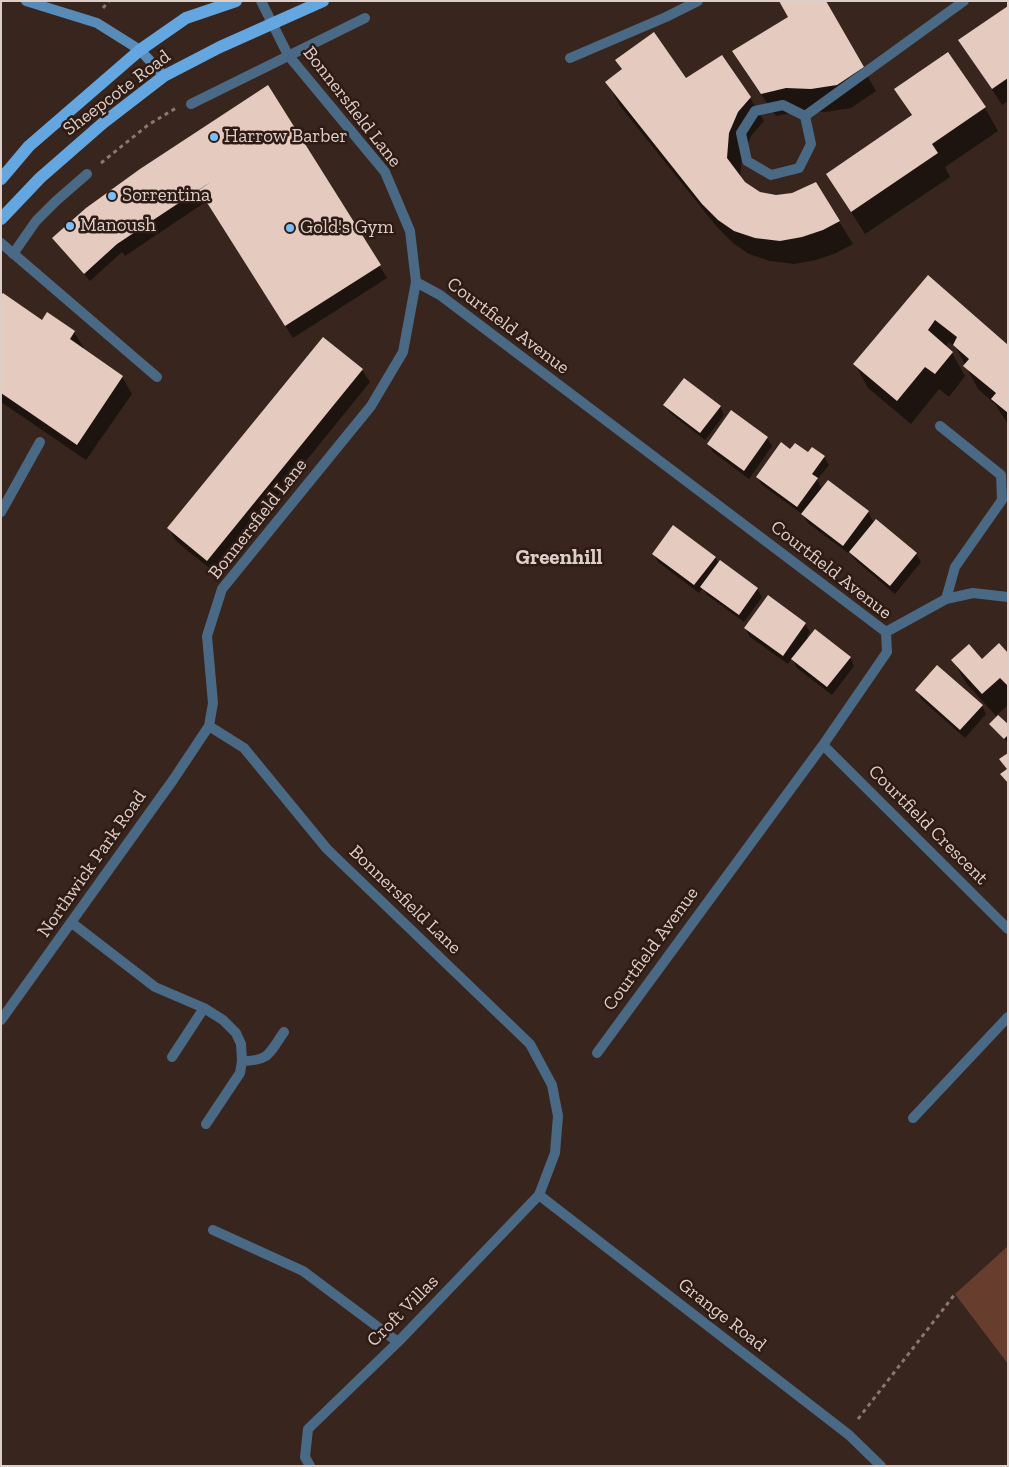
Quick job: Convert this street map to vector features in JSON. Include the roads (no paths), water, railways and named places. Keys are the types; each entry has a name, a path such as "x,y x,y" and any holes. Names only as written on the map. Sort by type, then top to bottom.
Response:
{"main road":[{"path":"26,1 97,22 140,50 164,76"},
{"name":"Sheepcote Road","path":"1,179 29,146 140,50 186,18 236,1"},
{"name":"Sheepcote Road","path":"1,218 40,178 103,123 164,76 206,54 323,1"}],"street":[{"name":"Bonnersfield Lane","path":"261,1 288,55 385,172 410,231 416,282 403,352 371,406 222,590 207,636 213,703 209,726 244,748 327,849 530,1044 552,1085 558,1116 555,1153 539,1195"},
{"path":"570,58 666,17 698,1"},
{"path":"805,116 964,1"},
{"path":"191,104 365,18"},
{"path":"783,106 805,116 811,144 799,168 771,176 747,161 741,133 755,111 783,106"},
{"path":"13,254 36,221 87,174"},
{"path":"1,243 157,377"},
{"name":"Courtfield Avenue","path":"416,282 440,295 886,632 887,652 823,745 597,1053"},
{"path":"940,426 1001,474 1005,502 955,567 946,598"},
{"path":"1,512 40,442"},
{"path":"886,632 946,598 973,593 1008,597"},
{"name":"Northwick Park Road","path":"1,1020 72,923 209,726"},
{"name":"Courtfield Crescent","path":"823,745 1008,929"},
{"path":"72,923 155,987 204,1008 223,1020 236,1033 241,1044 242,1061 240,1073 206,1124"},
{"path":"172,1058 204,1008"},
{"path":"913,1118 1008,1017"},
{"path":"242,1061 256,1061 266,1057 284,1032"},
{"name":"Croft Villas","path":"308,1461 308,1429 398,1342 539,1195"},
{"name":"Grange Road","path":"539,1195 849,1435 881,1466"},
{"path":"214,1230 303,1271 398,1342"}],"place":[{"name":"Harrow Barber","path":"214,137"},
{"name":"Sorrentina","path":"112,196"},
{"name":"Manoush","path":"70,226"},
{"name":"Gold's Gym","path":"290,228"}],"district":[{"name":"Greenhill","path":"559,558"}]}
